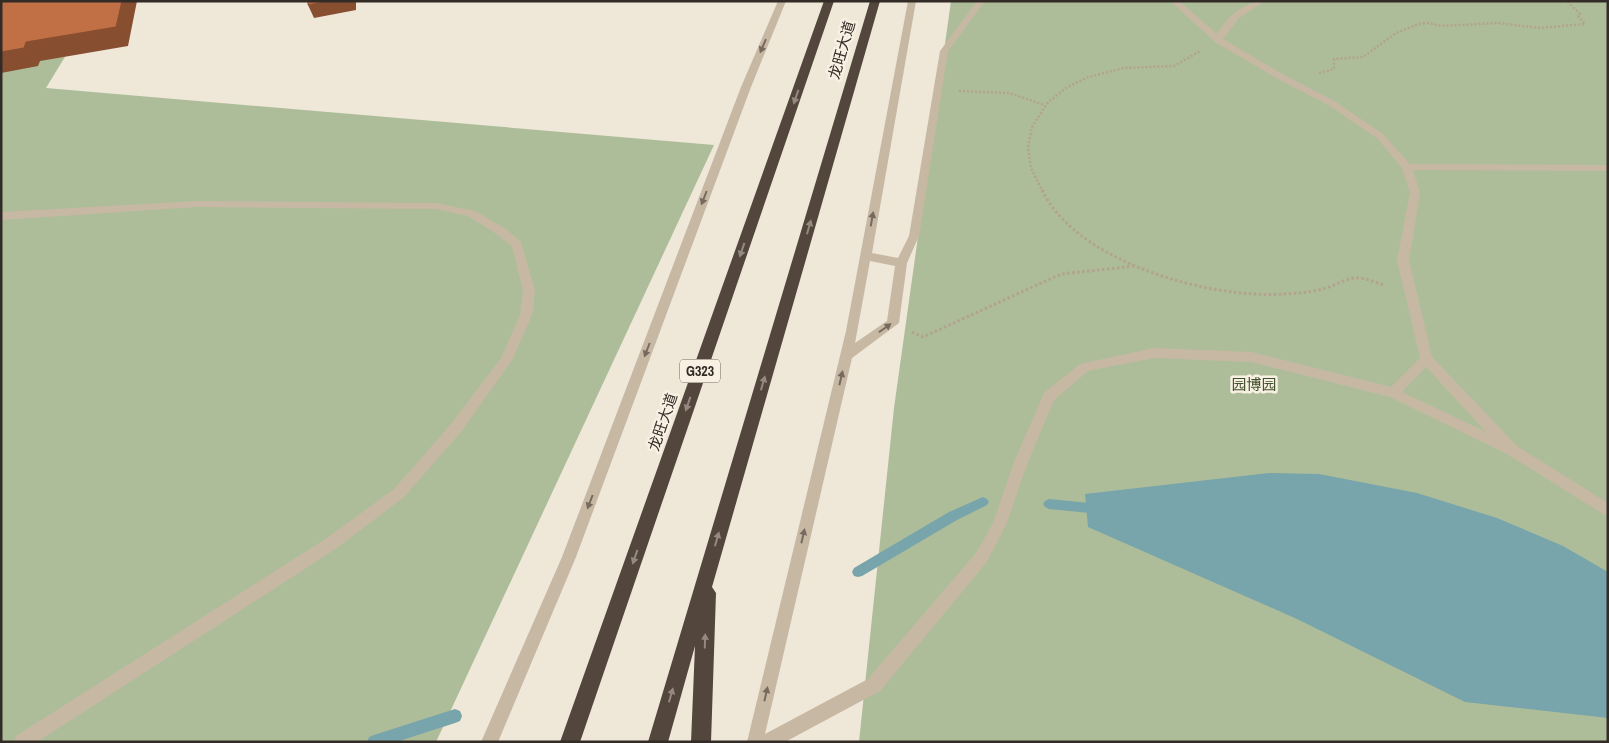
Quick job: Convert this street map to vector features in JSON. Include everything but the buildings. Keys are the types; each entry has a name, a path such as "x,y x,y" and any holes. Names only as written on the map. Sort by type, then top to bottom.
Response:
{"highway":[{"name":"龙旺大道","path":"570,742 829,1"},
{"name":"龙旺大道","path":"658,742 875,1"},
{"path":"701,742 708,570"}],"street":[{"path":"489,742 568,557 746,87 782,1"},
{"path":"754,742 846,356 912,1"},
{"path":"846,356 893,323 901,263 914,236 936,90 944,51 981,1"},
{"path":"1174,1 1218,40 1281,78 1333,104 1380,136 1407,167 1415,193 1403,260 1426,360 1512,450"},
{"path":"1218,40 1233,16 1261,1"},
{"path":"1407,167 1608,168"},
{"path":"1,216 197,204 436,206 471,214 502,232 517,245 529,291 526,315 506,360 456,428 399,493 332,543 22,742"},
{"path":"865,256 901,263"},
{"path":"768,742 874,685 981,558 999,525 1021,462 1049,396 1084,368 1154,353 1251,358 1393,393 1512,450 1608,510"},
{"path":"1393,393 1426,360"}],"path":[{"path":"1281,78 1292,70 1324,73 1332,70 1335,65 1334,59 1363,56 1396,32 1419,24 1428,23 1442,26 1498,24 1540,28 1584,24 1584,21 1578,16 1580,14 1578,11 1567,1"},
{"path":"1218,40 1175,66 1129,68 1088,77 1071,84 1044,105 1032,124 1027,146 1034,179 1046,198 1062,217 1082,234 1107,251 1136,266 1176,280 1236,293 1269,295 1301,293 1330,287 1355,278 1410,290"},
{"path":"936,90 1008,93 1044,105"},
{"path":"893,323 923,337 1061,274 1136,266"}],"green space":[{"path":"1,1 99,1 46,88 714,145 436,742 1,742"},
{"name":"园博园","path":"951,1 1608,1 1608,742 859,742 894,408"}],"water":[{"path":"1269,473 1319,474 1417,493 1497,518 1563,546 1608,572 1608,718 1465,702 1297,619 1088,527 1085,494"}],"waterway":[{"path":"858,572 953,516 983,502"},
{"path":"1049,504 1100,509"},
{"path":"374,742 455,716"}]}
